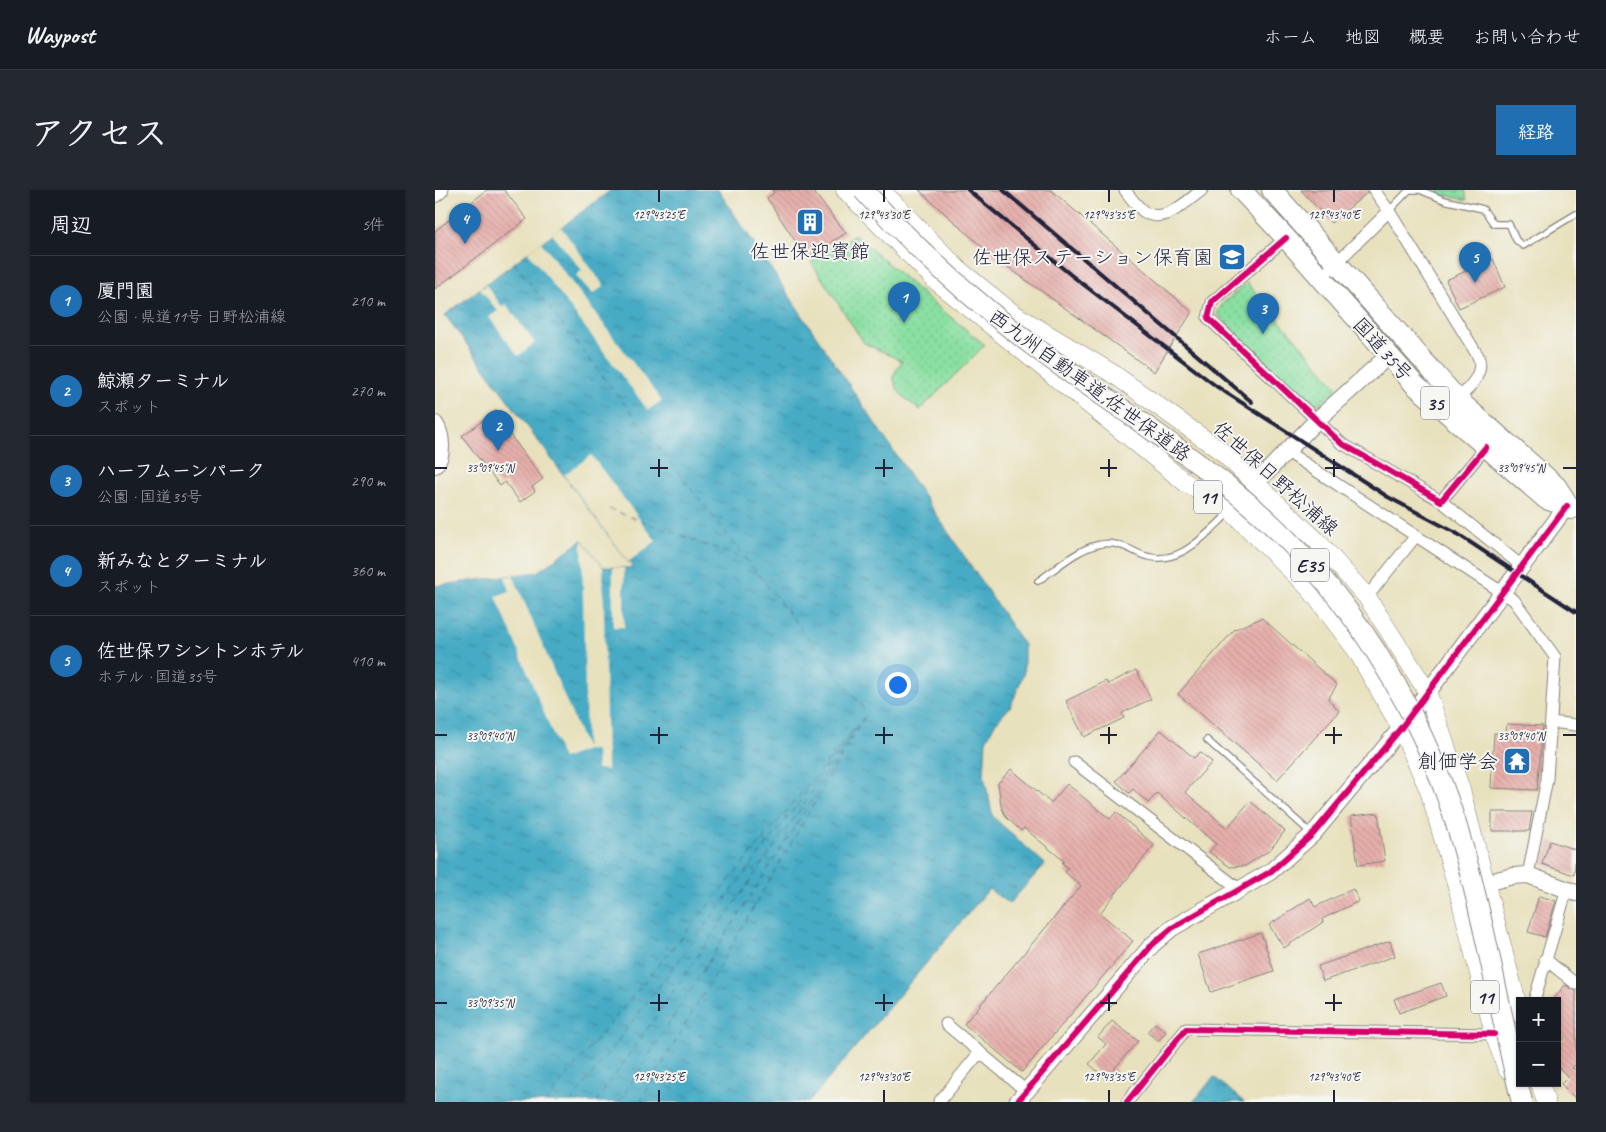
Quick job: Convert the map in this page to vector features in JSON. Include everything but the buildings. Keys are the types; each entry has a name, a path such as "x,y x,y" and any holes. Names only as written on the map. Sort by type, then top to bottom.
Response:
{"highway":[{"name":"西九州自動車道;佐世保道路","path":"863,190 895,226 938,268 984,307 1033,346 1170,441 1239,495 1295,548 1327,583 1364,634 1394,680 1424,739 1454,817 1479,911 1520,1102"},
{"name":"国道35号","path":"1241,190 1287,238 1415,385 1546,499 1572,510"},
{"name":"国道35号","path":"1271,190 1458,400 1556,486 1572,510"}],"main road":[{"name":"11","path":"845,190 951,293 1178,477 1231,511 1310,589 1357,651 1401,728 1429,790 1458,890 1494,1034 1520,1102"},
{"name":"佐世保日野松浦線","path":"881,190 959,270 1015,314 1115,375 1221,451 1316,540 1367,597 1427,691 1461,790 1486,883"},
{"name":"11","path":"1486,883 1516,999"},
{"path":"1541,1087 1546,1102"}],"street":[{"path":"435,194 440,190"},
{"path":"1125,190 1144,212 1158,216 1174,211 1202,190"},
{"path":"1374,190 1389,211 1481,365 1479,374 1458,400"},
{"path":"1321,278 1335,262 1389,211"},
{"path":"1287,238 1212,302 1208,318 1341,443 1441,501 1523,567"},
{"path":"1256,483 1317,420 1388,356"},
{"path":"435,424 440,441 441,454 435,464"},
{"path":"1441,501 1486,447"},
{"path":"1286,452 1514,600 1555,658 1547,778 1529,875"},
{"path":"946,1024 980,1052 1022,1097 1152,945 1172,928 1270,872 1313,834 1401,728 1503,592 1572,510"},
{"path":"1367,597 1415,537"},
{"path":"1551,722 1576,724"},
{"path":"1074,762 1239,889"},
{"path":"1458,890 1513,876 1529,875 1571,891 1545,959 1535,997"},
{"path":"1545,959 1576,984"},
{"path":"1127,1102 1186,1028 1494,1034"},
{"path":"939,1102 980,1052"}],"lane":[{"path":"1389,211 1409,190 1421,190 1444,200 1483,209 1494,224 1509,224 1516,240 1523,246 1576,214"},
{"path":"1039,581 1082,551 1097,545 1114,543 1127,546 1151,557 1171,557 1185,552 1231,511"},
{"path":"1207,740 1313,834"}],"green space":[{"path":"1439,190 1465,190 1467,200 1439,194"},
{"path":"855,235 985,345 920,410 903,396 894,381 895,372 902,361 864,343 811,262"},
{"path":"1247,283 1337,387 1332,395 1312,407 1217,314 1223,303"}],"water":[{"path":"611,190 718,190 1024,645 1024,672 1016,694 1010,707 994,725 986,741 984,776 993,817 1045,864 1009,904 989,889 809,1102 435,1102 435,586 537,572 582,540 603,567 632,568 632,563 628,562 445,315"},
{"path":"1214,1077 1244,1102 1193,1102"}],"pier":[{"path":"561,227 604,286 593,294 576,276 582,270 552,234"},
{"path":"541,242 662,401 648,410 528,252"},
{"path":"486,285 502,307 506,304 535,343 518,356 489,317 498,311 480,289"},
{"path":"591,455 656,541 628,562 564,475"},
{"path":"582,540 603,567 607,770 597,769 596,750 586,750 563,759 496,596 510,591 505,577 513,575 586,748"},
{"path":"613,567 624,568 624,627 613,627"}],"ferry route":[{"path":"514,263 867,713"},
{"path":"609,509 745,559"},
{"path":"545,1102 867,714"},
{"path":"640,1102 864,718"},
{"path":"596,1102 861,722"},
{"path":"571,1102 854,730"},
{"path":"619,1102 856,731"}],"railway":[{"path":"968,190 1071,275 1216,386 1388,497 1456,533 1576,612"},
{"path":"1003,190 1252,402"}],"cycle path":[{"path":"1286,238 1212,302 1208,318 1341,443 1441,501 1486,447"},
{"path":"1017,1102 1152,945 1172,928 1270,872 1313,834 1401,728 1567,506"},
{"path":"1127,1102 1186,1029 1494,1034"}],"place":[{"name":"佐世保迎賓館","path":"810,222"},
{"name":"新みなとターミナル","path":"465,244"},
{"name":"佐世保ステーション保育園","path":"1232,257"},
{"name":"佐世保ワシントンホテル","path":"1475,283"},
{"name":"厦門園","path":"904,323"},
{"name":"ハーフムーンパーク","path":"1263,334"},
{"name":"鯨瀬ターミナル","path":"498,451"},
{"name":"創価学会","path":"1517,761"}]}
